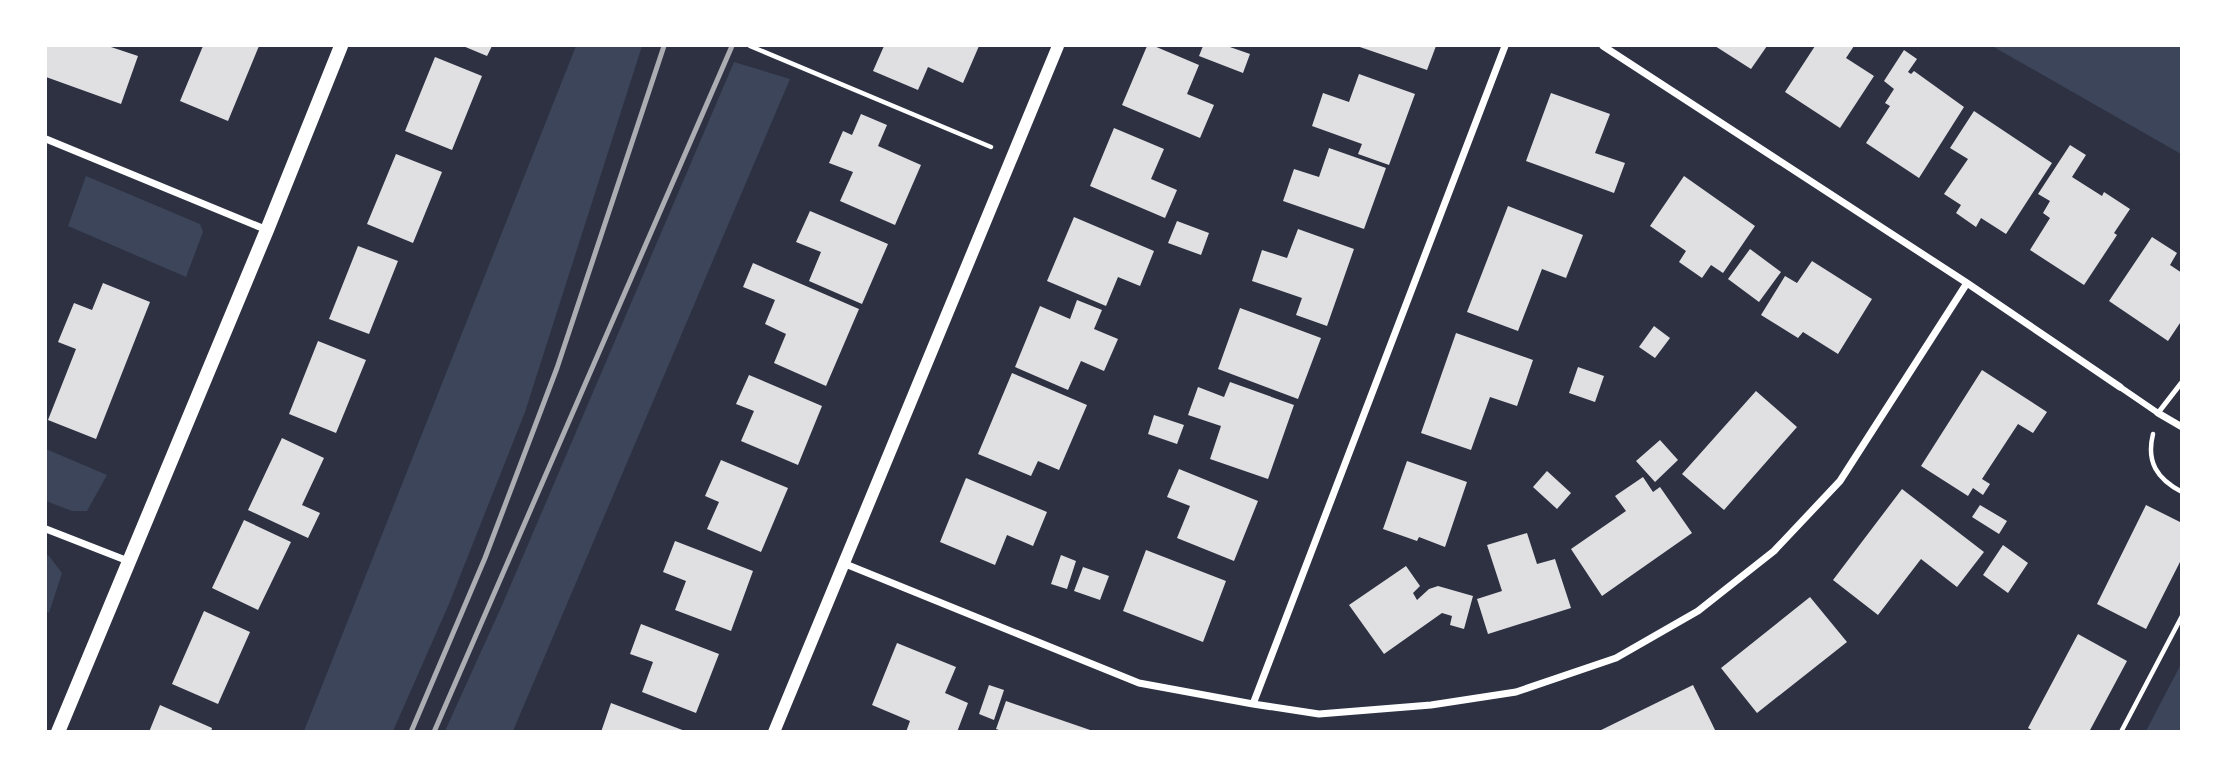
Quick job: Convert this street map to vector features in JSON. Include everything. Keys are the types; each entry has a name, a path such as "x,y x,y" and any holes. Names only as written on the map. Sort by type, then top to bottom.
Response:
{"main road":[{"path":"58,732 341,46"}],"street":[{"path":"774,732 1058,46"},
{"path":"1253,704 1505,46"},
{"path":"1603,46 1967,283 2182,427"},
{"path":"46,139 267,230"},
{"path":"843,563 1139,683 1319,713 1431,705 1516,692 1616,658 1698,611 1774,551 1840,481 1967,283"},
{"path":"46,529 128,561"}],"lane":[{"path":"2158,412 2182,382"}],"path":[{"path":"750,46 1014,156"},
{"path":"2158,412 2151,443 2153,467 2165,483 2182,492"},
{"path":"2121,732 2182,616"}],"shaded area":[{"path":"576,46 642,46 525,412 449,604 393,731 304,731"},
{"path":"1992,46 2181,46 2181,154"},
{"path":"734,62 790,79 513,731 445,731 503,603"},
{"path":"86,176 200,224 203,232 186,277 68,226"},
{"path":"46,449 107,475 87,511 72,511 46,501"},
{"path":"46,554 62,573 49,613 46,611"},
{"path":"2181,664 2181,731 2146,731"}],"building":[{"path":"46,46 108,46 138,56 121,104 46,77"},
{"path":"203,46 259,46 228,121 180,101"},
{"path":"463,46 492,46 487,56"},
{"path":"884,46 979,46 963,83 928,67 918,90 873,71"},
{"path":"1147,46 1154,46 1199,65 1187,94 1214,105 1200,138 1122,105"},
{"path":"1203,46 1227,46 1250,54 1243,73 1199,56"},
{"path":"1357,46 1436,46 1427,70"},
{"path":"1715,46 1767,46 1751,69"},
{"path":"1815,46 1854,46 1846,58 1874,76 1840,128 1785,92"},
{"path":"1904,50 1917,59 1908,72 1911,74 1914,71 1964,107 1919,178 1866,143 1890,106 1885,103 1894,89 1884,81"},
{"path":"435,57 482,76 452,150 405,131"},
{"path":"1359,74 1415,94 1389,165 1358,154 1362,144 1312,126 1323,93 1349,102"},
{"path":"1551,93 1610,114 1595,153 1625,163 1614,193 1526,161"},
{"path":"1974,111 2052,163 2006,234 1981,218 1976,227 1956,213 1961,205 1944,194 1968,159 1950,148"},
{"path":"861,114 887,125 878,146 921,165 895,225 840,201 853,172 829,163 843,131 852,135"},
{"path":"1114,128 1164,149 1151,179 1177,190 1165,218 1090,186"},
{"path":"2070,145 2086,155 2072,177 2102,196 2104,192 2130,209 2114,233 2117,235 2084,285 2030,250 2050,218 2043,213 2050,201 2038,194"},
{"path":"1329,148 1386,168 1364,229 1283,201 1294,169 1319,177"},
{"path":"396,154 442,172 413,243 367,224"},
{"path":"1684,176 1755,226 1723,273 1711,265 1702,278 1679,262 1686,251 1650,226"},
{"path":"1508,206 1583,235 1566,278 1542,269 1518,331 1467,312"},
{"path":"810,211 888,244 862,304 809,281 821,252 796,242"},
{"path":"1074,217 1154,251 1140,286 1118,277 1106,306 1047,281"},
{"path":"1177,221 1209,233 1201,255 1168,243"},
{"path":"1298,229 1354,249 1327,326 1296,315 1302,298 1252,281 1262,250 1287,258"},
{"path":"2152,237 2177,253 2170,265 2182,273 2182,320 2168,341 2109,301"},
{"path":"358,246 398,261 369,334 329,319"},
{"path":"1750,249 1781,272 1759,302 1728,279"},
{"path":"1812,261 1872,299 1838,354 1803,332 1798,338 1761,315 1785,276 1797,283"},
{"path":"753,263 859,309 826,386 774,363 786,334 765,324 775,300 743,287"},
{"path":"103,283 150,302 96,439 48,420 76,349 58,342 74,303 92,310"},
{"path":"1077,300 1102,310 1094,329 1118,339 1104,371 1081,361 1068,390 1015,367 1040,306 1070,319"},
{"path":"1240,308 1321,338 1298,399 1218,369"},
{"path":"1654,326 1670,338 1655,358 1639,347"},
{"path":"1456,333 1533,360 1517,406 1490,397 1471,450 1421,433"},
{"path":"318,341 366,360 336,433 289,414"},
{"path":"1578,367 1604,376 1595,402 1569,393"},
{"path":"1982,370 2047,412 2033,433 2018,424 1982,479 1990,484 1983,495 1973,488 1968,496 1921,466"},
{"path":"1012,373 1087,405 1059,470 1038,461 1031,476 978,454"},
{"path":"749,375 822,406 798,465 741,441 754,411 736,404"},
{"path":"1230,382 1294,405 1268,479 1210,459 1221,426 1188,415 1198,387 1224,397"},
{"path":"1756,391 1797,427 1724,510 1682,474"},
{"path":"1154,415 1184,425 1177,444 1148,434"},
{"path":"282,438 324,458 302,505 320,513 308,538 248,510"},
{"path":"1660,440 1678,460 1655,482 1636,461"},
{"path":"721,460 788,488 761,552 707,529 719,502 705,496"},
{"path":"1407,461 1467,482 1445,547 1419,537 1417,541 1383,529"},
{"path":"1179,469 1258,501 1234,561 1177,538 1190,506 1167,497"},
{"path":"1547,471 1571,493 1557,509 1533,487"},
{"path":"1643,477 1653,492 1660,487 1692,533 1602,596 1571,549 1626,511 1615,496"},
{"path":"966,478 1047,512 1033,546 1007,535 995,565 940,542"},
{"path":"1902,489 1984,552 1957,587 1921,559 1878,615 1833,580"},
{"path":"1980,505 2007,521 1999,534 1972,517"},
{"path":"2146,505 2182,523 2182,558 2146,629 2097,604"},
{"path":"244,520 291,542 258,610 212,588"},
{"path":"1527,533 1537,564 1555,559 1571,608 1488,634 1477,599 1502,591 1487,545"},
{"path":"675,541 753,571 731,631 675,610 686,581 663,572"},
{"path":"2003,545 2028,563 2008,593 1983,575"},
{"path":"1146,550 1226,581 1203,642 1123,611"},
{"path":"1061,555 1076,561 1067,589 1051,584"},
{"path":"1406,566 1420,586 1413,593 1417,600 1429,589 1438,586 1473,596 1464,629 1450,625 1452,616 1442,613 1384,654 1349,605"},
{"path":"1083,567 1109,576 1100,600 1074,591"},
{"path":"1810,597 1847,642 1757,713 1721,668"},
{"path":"204,611 250,632 218,704 172,684"},
{"path":"641,624 719,654 696,713 642,692 653,662 630,654"},
{"path":"2078,634 2127,661 2089,732 2035,732 2028,728"},
{"path":"897,643 956,667 945,693 968,703 957,732 906,732 910,721 872,705"},
{"path":"989,685 1004,690 994,720 979,714"},
{"path":"1693,685 1716,732 1597,732"},
{"path":"1006,701 1093,732 1005,732 996,729"},
{"path":"611,703 685,731 685,732 601,732"},
{"path":"160,705 212,728 211,732 149,732"}],"railway":[{"path":"411,732 485,558 557,368 664,46"},
{"path":"434,732 732,46"}]}
